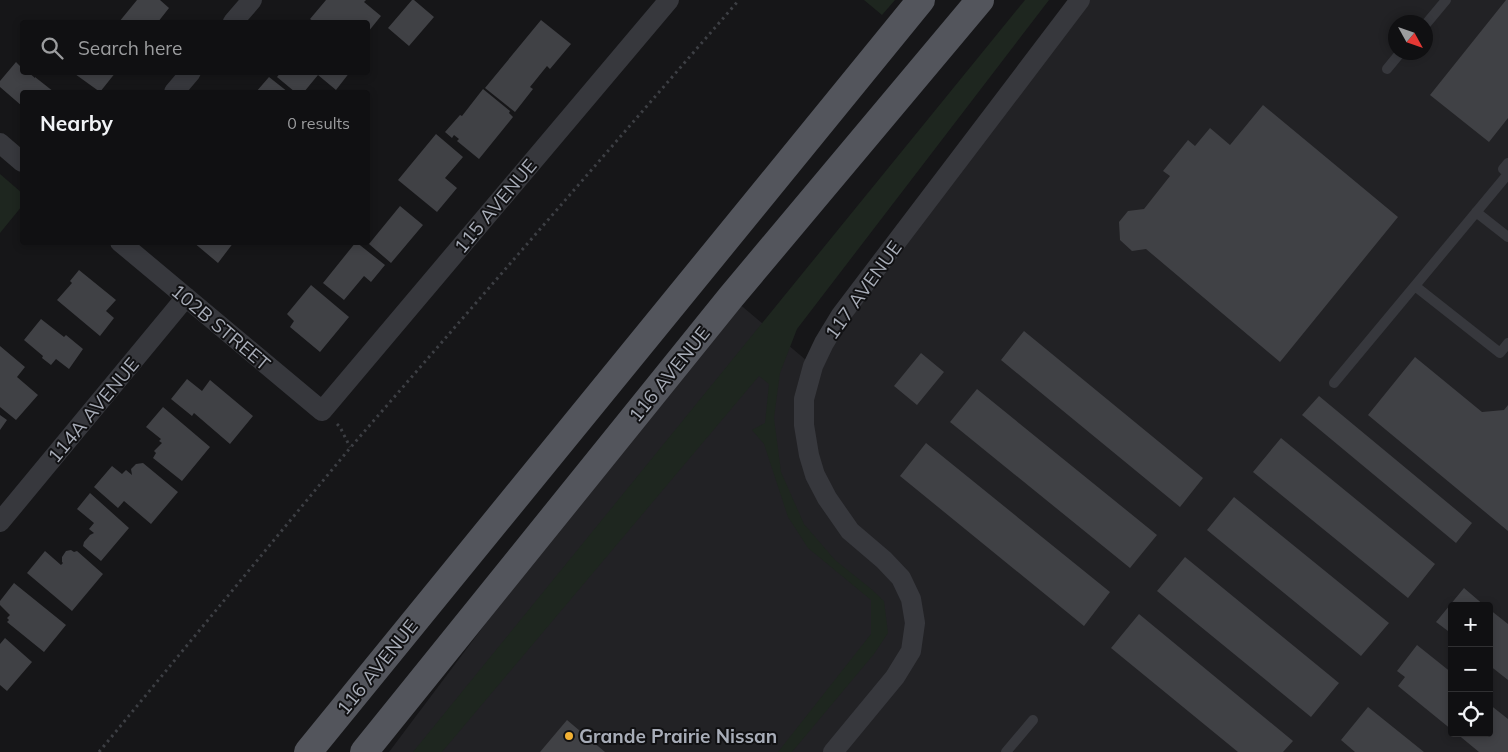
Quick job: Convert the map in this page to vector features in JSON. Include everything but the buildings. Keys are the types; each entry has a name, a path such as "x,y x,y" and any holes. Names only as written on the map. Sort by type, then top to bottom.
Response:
{"main road":[{"name":"116 AVENUE","path":"308,752 921,0"},
{"name":"116 AVENUE","path":"364,752 732,297 980,0"}],"street":[{"path":"235,20 252,0"},
{"name":"115 AVENUE","path":"322,411 669,0"},
{"name":"117 AVENUE","path":"833,752 895,677 911,651 915,623 911,599 901,578 850,531 827,498 815,475 809,455 804,425 804,399 813,366 841,315 1080,0"},
{"path":"176,90 188,75"},
{"path":"0,143 20,160"},
{"name":"102B STREET","path":"124,245 322,411"},
{"name":"114A AVENUE","path":"0,522 186,297"}],"lane":[{"path":"1433,16 1446,0"},
{"path":"1387,69 1394,60"},
{"path":"1334,383 1508,173 1503,169 1508,163"},
{"path":"1476,212 1508,237"},
{"path":"1414,286 1500,353 1508,343"},
{"path":"1006,752 1033,720"}],"path":[{"path":"99,752 350,448 739,0"}],"shaded area":[{"path":"864,0 895,0 882,15"},
{"path":"1025,0 1049,0 797,329 780,373 774,418 781,472 804,524 835,560 884,601 888,633 874,654 792,752 778,752 871,634 871,600 808,548 788,517 764,444 752,430 765,423 769,384 759,376 442,752 413,752"},
{"path":"1080,0 1508,0 1508,752 389,752 731,297 813,366"},
{"path":"0,174 20,191 20,208 0,233"}],"place":[{"name":"Grande Prairie Nissan","path":"569,736"}]}
